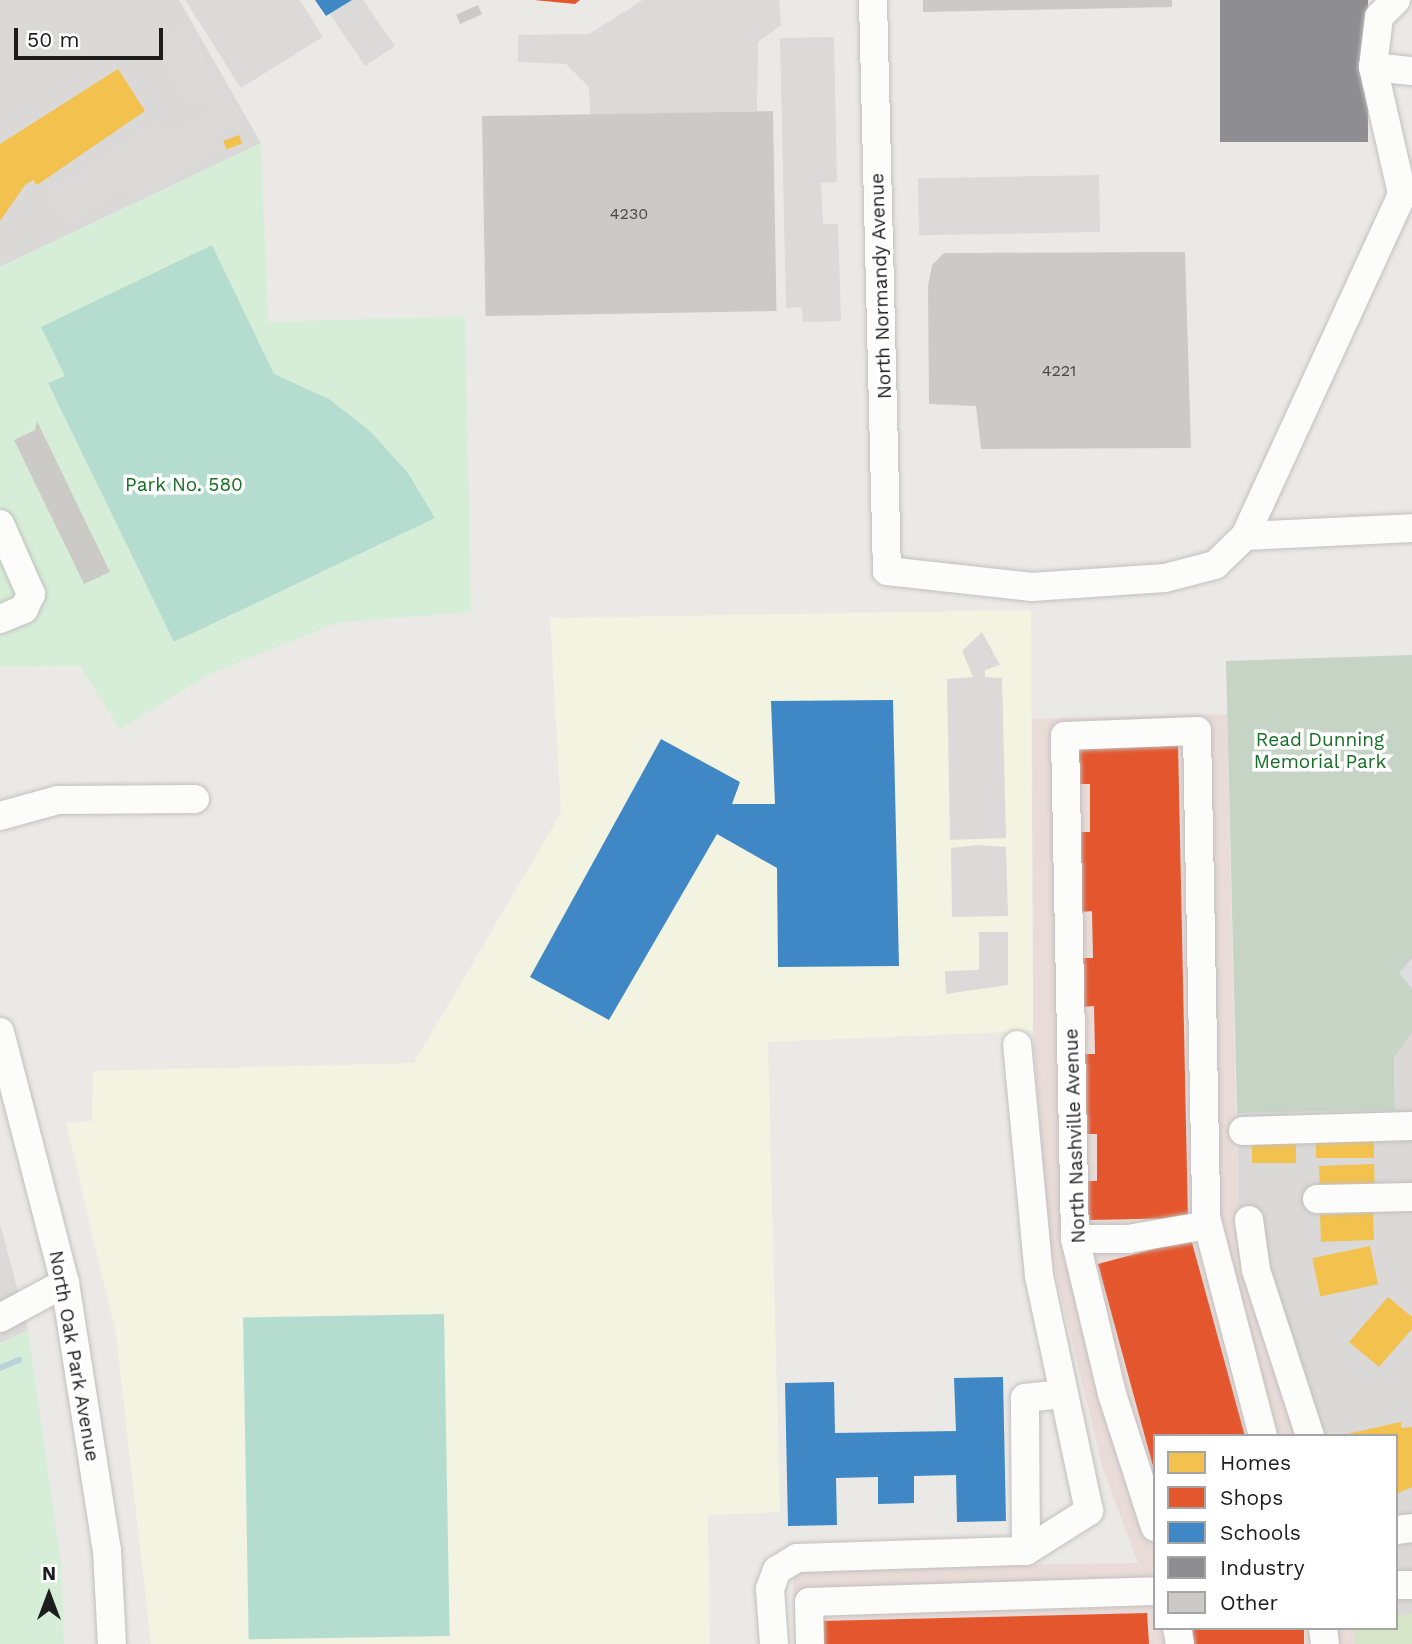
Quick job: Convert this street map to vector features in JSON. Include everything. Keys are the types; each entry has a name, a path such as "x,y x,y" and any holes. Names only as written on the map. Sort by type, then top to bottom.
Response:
{"street":[{"name":"North Normandy Avenue","path":"873,0 887,571 1032,587 1165,578 1215,565 1245,536"},
{"path":"1396,0 1379,17 1373,67 1407,193 1245,536 1412,528"},
{"path":"1373,67 1412,71"},
{"path":"0,524 31,601 0,619"},
{"name":"North Nashville Avenue","path":"1153,1521 1112,1394 1075,1239 1065,736 1197,731 1208,1225"},
{"path":"0,816 58,800 195,799"},
{"name":"North Oak Park Avenue","path":"0,1032 65,1283 107,1550 112,1644"},
{"path":"774,1644 771,1590 777,1570 797,1558 1026,1551 1089,1511 1027,1196 1017,1045"},
{"path":"1242,1131 1412,1126"},
{"path":"1317,1199 1412,1197"},
{"path":"1249,1220 1256,1270 1309,1434"},
{"path":"1075,1239 1128,1239 1208,1225 1263,1434"},
{"path":"0,1318 65,1283"},
{"path":"1026,1551 1026,1398 1064,1394"},
{"path":"810,1644 809,1602 1153,1591"}],"shaded area":[{"path":"0,0 179,0 261,143 0,267"},
{"path":"185,0 300,0 323,37 241,88"},
{"path":"352,0 363,0 395,46 365,66 330,14"},
{"path":"643,0 779,0 781,25 758,42 757,111 590,115 589,87 566,64 518,62 518,35 589,34"},
{"path":"184,25 245,121 214,135 220,148 135,202 125,188 66,226 46,194 158,121 168,136 208,113 205,97 190,105 153,45"},
{"path":"834,37 837,182 821,183 823,224 838,224 841,321 803,322 802,307 786,308 780,38"},
{"path":"1099,175 1100,232 919,235 918,178"},
{"path":"1031,610 1033,1031 768,1042 780,1512 708,1515 710,1644 151,1644 116,1335 66,1123 92,1121 93,1071 414,1063 561,813 550,618"},
{"path":"982,632 1000,665 985,670 985,677 1002,678 1006,838 950,840 947,679 973,677 962,651"},
{"path":"1227,714 1238,1207 1247,1277 1292,1434 1153,1434 1153,1630 1354,1630 1355,1644 795,1644 793,1568 1138,1563 1103,1469 1049,1246 1033,1031 1032,719"},
{"path":"977,845 1006,847 1008,916 952,917 951,848"},
{"path":"979,932 1008,932 1008,985 946,994 945,971 979,970"},
{"path":"1412,958 1412,989 1399,973"},
{"path":"1412,1032 1412,1614 1398,1615 1398,1434 1292,1434 1247,1277 1238,1207 1237,1113 1395,1110 1394,1058"},
{"path":"0,1223 28,1330 0,1343"}],"green space":[{"name":"Park No. 580","path":"261,143 268,322 465,316 471,612 337,623 210,674 120,729 80,666 0,667 0,267"},
{"path":"212,245 274,374 329,399 370,431 408,473 435,518 174,642 48,383 65,376 41,327"},
{"name":"Read Dunning Memorial Park","path":"1412,655 1412,1032 1394,1058 1395,1110 1237,1113 1226,661"},
{"path":"444,1314 450,1636 249,1639 243,1318"},
{"path":"28,1330 61,1564 64,1644 0,1644 0,1343"},
{"path":"1412,1614 1412,1644 1355,1644 1354,1630 1398,1630 1398,1615"}],"building: Homes":[{"path":"118,69 145,111 37,185 33,180 25,185 0,221 0,144"},
{"path":"239,135 242,143 226,149 223,141"},
{"path":"1316,1132 1374,1132 1374,1158 1316,1158"},
{"path":"1252,1141 1296,1141 1296,1163 1252,1163"},
{"path":"1374,1164 1375,1190 1320,1192 1319,1166"},
{"path":"1373,1213 1374,1240 1321,1242 1320,1215"},
{"path":"1370,1246 1378,1284 1320,1296 1312,1258"},
{"path":"1388,1297 1412,1317 1412,1329 1379,1367 1349,1342"},
{"path":"1401,1422 1401,1428 1412,1427 1412,1487 1398,1493 1398,1434 1347,1434"}],"building: Shops":[{"path":"534,0 580,0 575,4"},
{"path":"1178,742 1188,1218 1088,1220 1087,1181 1097,1181 1097,1134 1085,1134 1083,1054 1095,1054 1094,1006 1082,1007 1081,958 1093,958 1092,911 1080,912 1078,832 1090,832 1090,784 1079,784 1078,744"},
{"path":"1191,1239 1244,1434 1153,1434 1153,1466 1098,1264"},
{"path":"1147,1613 1149,1644 821,1644 820,1621"},
{"path":"1193,1630 1304,1630 1304,1644 1193,1644"}],"building: Schools":[{"path":"315,0 352,0 326,16"},
{"path":"893,700 899,966 778,967 777,868 717,834 609,1020 530,977 661,739 740,782 732,804 775,804 771,701"},
{"path":"1003,1377 1006,1521 957,1522 956,1475 914,1476 914,1503 878,1504 878,1477 836,1478 837,1525 788,1526 785,1383 834,1382 835,1433 956,1431 954,1378"}],"building: Industry":[{"path":"1220,0 1368,0 1368,142 1220,142"}],"building: Other":[{"path":"923,0 1172,0 1172,7 923,12"},
{"path":"478,5 482,14 460,24 456,15"},
{"path":"773,111 776,311 486,316 482,116"},
{"path":"1185,252 1191,448 981,449 976,406 929,404 928,286 932,265 944,253"},
{"path":"37,421 110,572 84,584 14,440 35,430"}],"waterway":[{"path":"0,1368 19,1360"}]}
